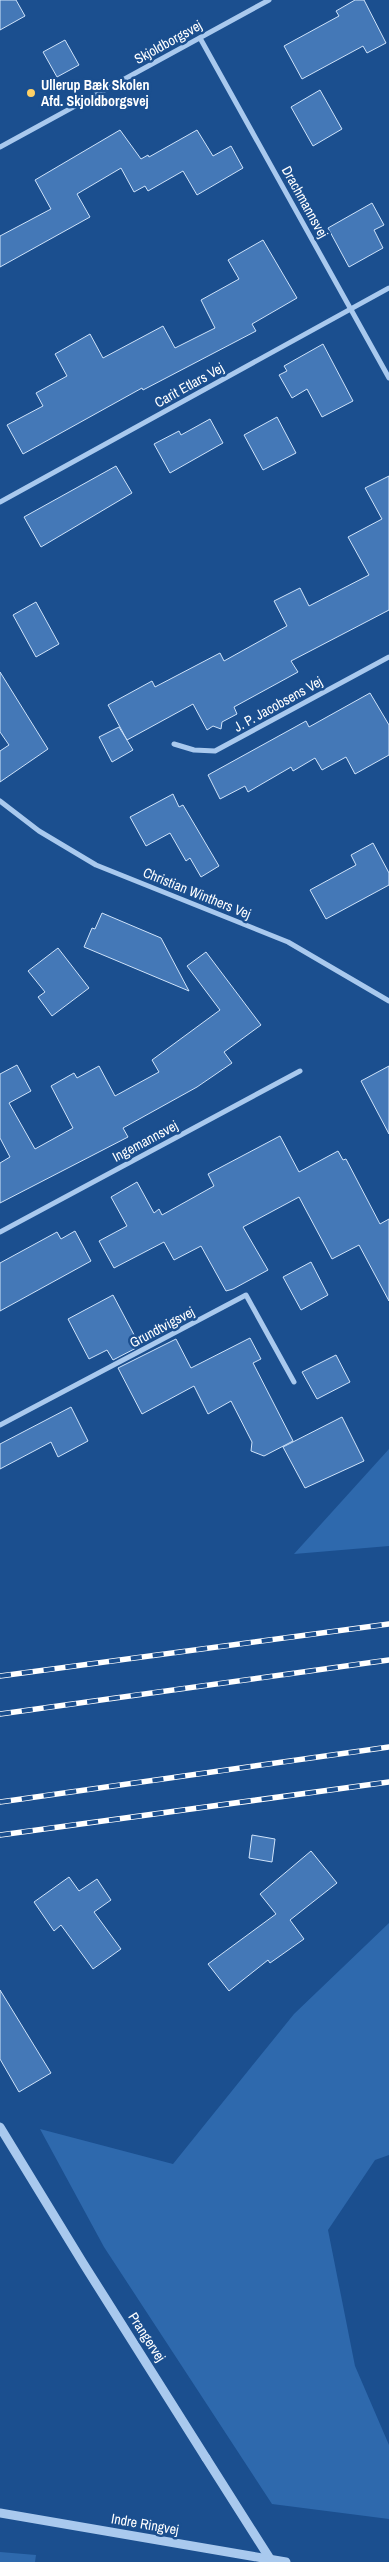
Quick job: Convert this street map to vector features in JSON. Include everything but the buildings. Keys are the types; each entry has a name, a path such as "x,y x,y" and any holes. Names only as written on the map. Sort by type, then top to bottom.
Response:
{"street":[{"name":"Skjoldborgsvej","path":"0,147 269,0"},
{"name":"Drachmannsvej","path":"200,38 389,378"},
{"name":"Carit Etlars Vej","path":"0,502 389,288"},
{"name":"J. P. Jacobsens Vej","path":"174,744 194,750 215,752 389,657"},
{"name":"Christian Winthers Vej","path":"0,801 39,831 96,865 288,942 389,1001"},
{"name":"Ingemannsvej","path":"0,1232 300,1071"},
{"name":"Grundtvigsvej","path":"0,1425 246,1295 294,1382"},
{"name":"Prangervej","path":"0,2127 82,2263 155,2375 272,2562"},
{"name":"Indre Ringvej","path":"0,2513 286,2562"}],"shaded area":[{"path":"389,1449 389,1546 294,1554"},
{"path":"389,1923 389,2155 375,2160 328,2230 355,2366 389,2445 389,2519 272,2504 104,2247 40,2129 173,2164 294,2014"},
{"path":"0,2552 36,2555 35,2562 0,2562"}],"railway":[{"path":"0,1676 389,1624"},
{"path":"0,1714 389,1660"},
{"path":"0,1802 389,1747"},
{"path":"0,1835 389,1782"}],"place":[{"name":"Ullerup Bæk Skolen Afd. Skjoldborgsvej","path":"31,93"}]}
